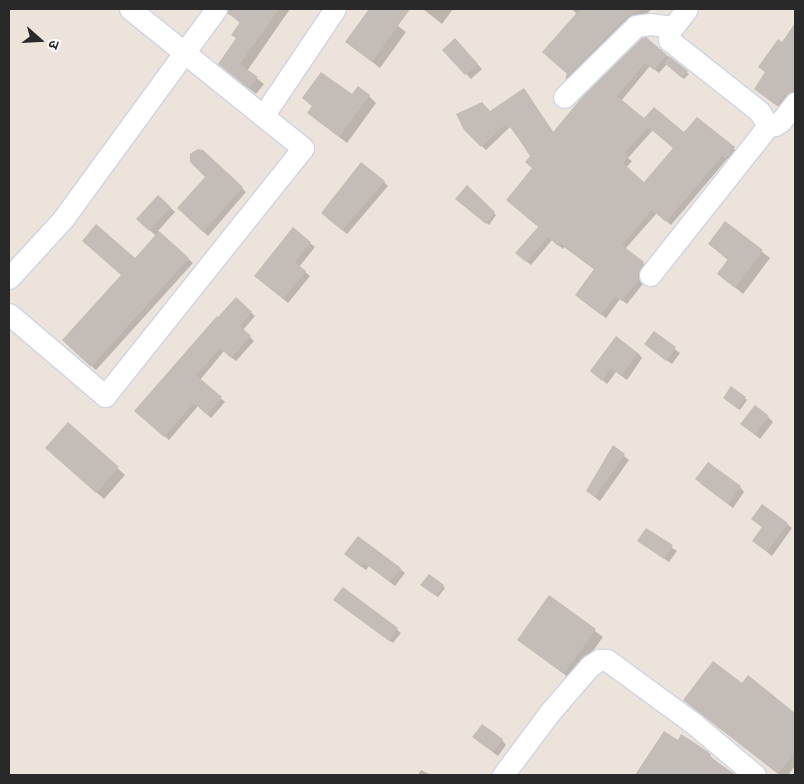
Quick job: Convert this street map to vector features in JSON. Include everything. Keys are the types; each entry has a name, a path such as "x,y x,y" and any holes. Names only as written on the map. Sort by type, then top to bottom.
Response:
{"street":[{"path":"9,314 105,396 303,148 130,9"},
{"path":"9,278 63,219 216,9"},
{"path":"263,116 335,9"},
{"path":"687,9 668,37 672,45 760,112 768,126"},
{"path":"564,97 636,26 650,24 673,27"},
{"path":"650,275 768,126 775,125 781,121 795,103"},
{"path":"503,775 550,712 590,666 599,660 607,660 693,723 755,775"}],"building":[{"path":"228,9 279,9 240,64 258,77 249,89 218,64 236,38 231,35 240,22 227,13"},
{"path":"369,9 410,9 372,62 345,42"},
{"path":"580,9 642,9 627,17 565,79 567,74 542,52"},
{"path":"795,23 795,91 785,95 777,106 754,89 765,72 758,67 778,39 782,42"},
{"path":"646,37 667,55 654,70 645,63 617,96 644,118 654,107 684,132 697,117 735,147 726,159 722,156 666,222 652,210 622,245 644,262 638,273 639,280 622,301 615,296 601,315 575,295 594,269 560,243 558,246 548,237 526,262 515,253 538,227 506,200 532,168 525,162 530,156 510,126 508,128 506,124 481,147 464,130 456,114 482,102 490,111 524,88 553,132 583,96 642,38","holes":["648,127 673,148 644,182 623,163 628,156 625,153"]},
{"path":"455,38 478,64 465,75 442,50"},
{"path":"669,56 688,71 682,78 664,63"},
{"path":"321,72 352,94 358,86 370,95 339,137 307,113 312,106 302,98"},
{"path":"198,149 203,150 243,187 203,232 177,208 205,177 190,162 190,154"},
{"path":"361,162 385,181 342,230 321,213"},
{"path":"467,185 495,212 486,224 455,199"},
{"path":"158,195 171,207 149,231 136,219"},
{"path":"725,221 763,250 735,288 717,274 728,259 708,244"},
{"path":"96,224 135,258 159,231 189,258 91,367 62,340 121,275 82,241"},
{"path":"293,227 311,242 295,262 306,271 283,299 254,276"},
{"path":"236,297 252,312 240,326 251,336 231,358 220,348 196,375 222,397 207,415 194,403 164,437 134,411"},
{"path":"654,331 676,347 666,361 644,344"},
{"path":"616,336 638,353 621,376 611,368 602,381 590,371"},
{"path":"731,386 746,397 738,409 723,398"},
{"path":"755,405 769,416 755,435 740,424"},
{"path":"68,422 119,467 96,493 45,448"},
{"path":"613,445 625,454 595,497 586,491"},
{"path":"708,462 741,486 728,504 695,479"},
{"path":"762,504 788,523 767,552 752,541 762,527 751,519"},
{"path":"646,528 673,545 664,559 637,541"},
{"path":"358,536 401,568 390,582 364,563 361,567 344,554"},
{"path":"429,574 444,585 436,596 420,585"},
{"path":"343,587 398,628 389,641 333,600"},
{"path":"549,595 596,629 564,674 517,640"},
{"path":"713,661 742,683 748,675 795,713 795,752 778,774 683,700"},
{"path":"482,724 503,739 493,752 472,737"},
{"path":"664,731 678,740 681,734 707,751 711,755 710,757 736,775 635,775"}]}
